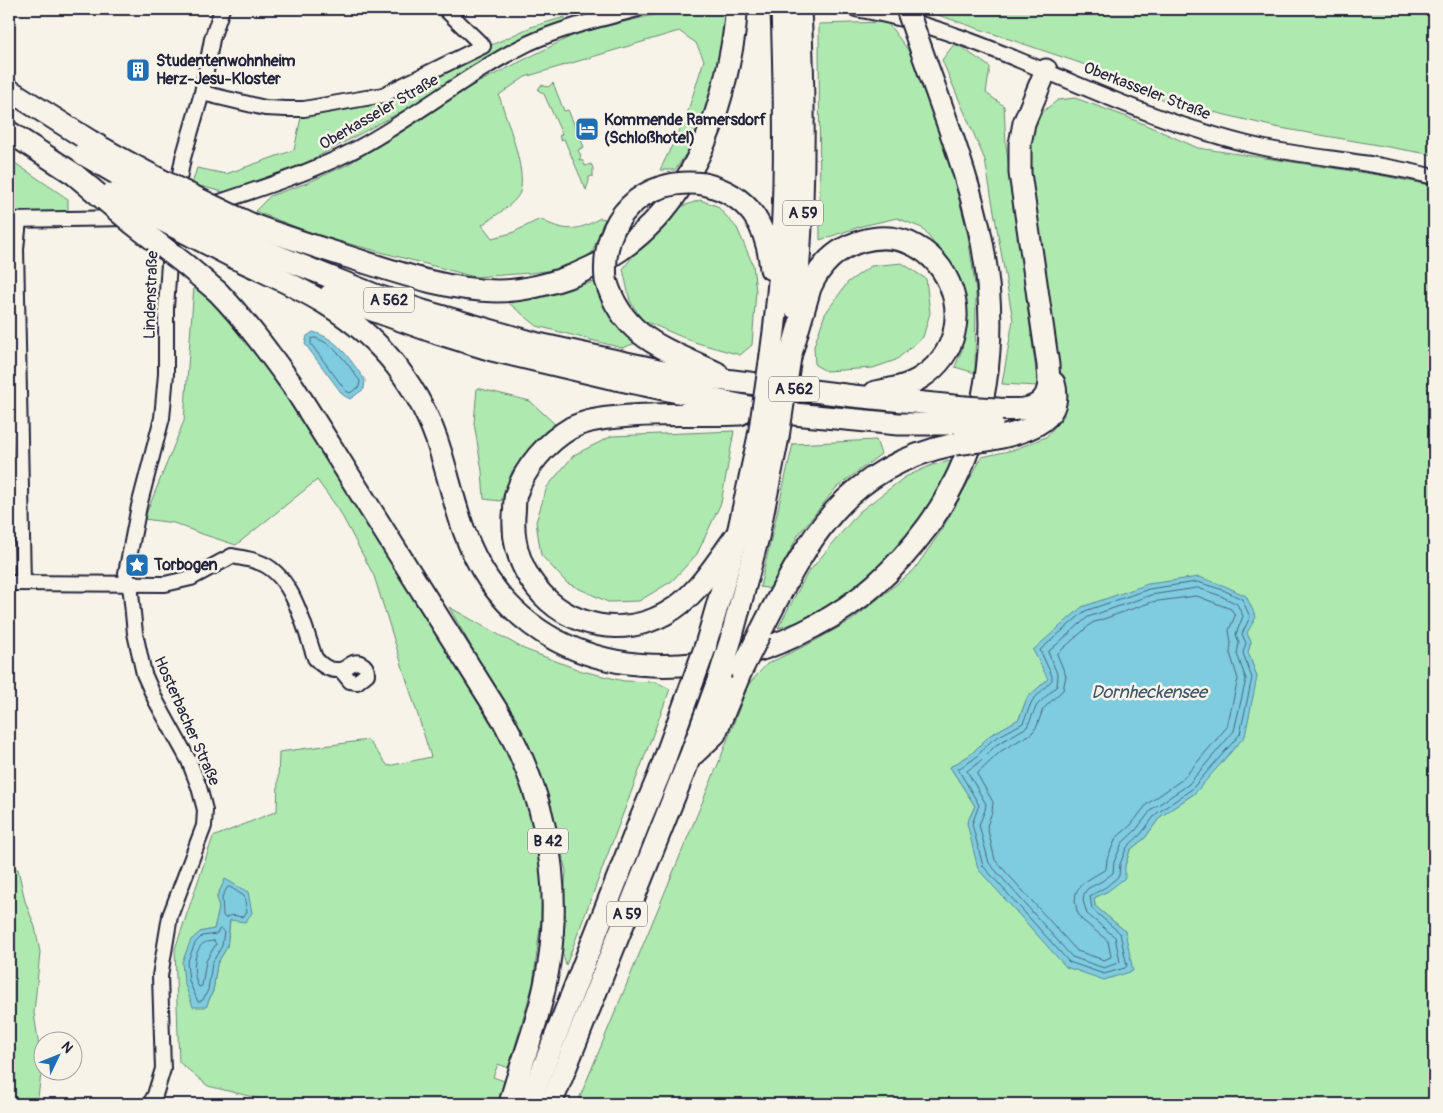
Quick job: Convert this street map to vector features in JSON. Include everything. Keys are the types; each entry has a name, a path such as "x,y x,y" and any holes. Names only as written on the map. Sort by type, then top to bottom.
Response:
{"highway":[{"name":"A 59","path":"550,1104 690,758 720,675 758,537 768,437 803,214 804,142 794,69 782,9"},
{"name":"A 59","path":"781,356 776,324 784,211 786,142 800,9"},
{"path":"280,278 327,303 359,326 399,370 411,386 431,424 459,521 480,567 514,610 526,621 553,639 575,649 617,662 650,666 692,664 738,656 766,648 808,630 843,609 894,567 915,543 947,496 969,452 978,420 989,351 988,279 979,228 967,184 907,9"},
{"path":"9,103 86,148 174,188 245,242 312,246 408,276 460,288 499,291 529,288 558,281 593,267 621,250 649,227 676,196 700,154 716,115 728,68 736,16"},
{"path":"280,278 437,333 492,350 611,378 773,412 898,424 992,425 1016,434 1029,429 1044,419 1051,412 1057,396 1048,365 1020,173 1020,144 1024,123 1046,70"},
{"path":"9,90 86,148"},
{"name":"A 562","path":"9,132 74,174 185,233 245,242 376,295 432,314 538,344 677,374 853,396 960,425 992,425 1039,403 1048,388 1048,365"},
{"name":"B 42","path":"74,174 218,292 260,339 293,386 430,602 514,741 533,784 540,807 550,851 554,895 550,961 538,1016 510,1104"},
{"path":"736,382 654,343 639,333 618,310 606,280 605,257 610,235 615,225 629,207 647,193 665,186 684,183 704,184 734,196 750,211 760,225 767,240 776,324"},
{"path":"781,356 812,283 820,269 836,254 855,243 876,238 897,240 918,248 939,266 953,290 956,301 956,323 950,345 938,364 926,375 911,383 884,391 853,396"},
{"name":"A 562","path":"245,242 280,278"},
{"path":"738,533 700,584 678,606 666,614 623,627 599,625 577,619 561,611 537,590 525,571 517,550 514,529 516,495 534,462 552,442 572,428 600,419 643,414 773,412"},
{"path":"690,758 715,734 741,671 760,633 787,581 823,524 842,502 856,490 886,469 920,453 960,425"},
{"name":"A 59","path":"529,1104 641,818 660,775 694,681 768,437"}],"street":[{"name":"Lindenstraße","path":"128,583 126,573 139,506 162,418 166,374 166,308 173,216 184,158 202,93 212,39 222,9"},
{"path":"202,93 265,108 286,109 304,108 384,95 483,46 445,9"},
{"name":"Oberkasseler Straße","path":"14,220 93,220 173,216 288,180 322,166 395,127 478,73 528,44 556,32 638,9"},
{"name":"Oberkasseler Straße","path":"856,9 896,16 946,31 1046,70 1138,110 1229,140 1269,149 1386,166 1434,177"},
{"path":"14,220 16,249 16,583 165,584 181,582 191,578 232,556 259,562 272,569 289,588 315,658 327,669 341,670"},
{"name":"Hosterbacher Straße","path":"128,583 131,593 135,633 144,674 156,701 189,761 205,810 204,826 170,916 160,976 163,1069 155,1095 150,1104"}],"green space":[{"path":"910,9 1434,9 1434,155 1275,127 1164,100 1080,63 938,15"},
{"path":"706,10 725,14 724,51 701,132 675,170 660,170 686,117 704,60 696,43 679,31 525,77 499,95 511,130 521,171 520,192 514,201 482,225 492,238 512,233 540,219 556,226 570,229 584,226 600,218 605,219 590,258 568,268 475,277 316,235 255,211 270,196 307,183 349,164 455,94 578,33 670,11 686,15"},
{"path":"565,17 565,21 528,37 410,107 302,165 227,193 192,184 197,168 226,174 294,150 302,113 385,102 485,48 531,27"},
{"path":"887,22 911,54 951,167 968,236 976,291 975,373 955,367 962,350 964,321 943,255 922,228 897,218 862,226 820,240 819,24"},
{"path":"955,43 990,67 986,93 1004,106 1006,145 1038,386 1002,384 1013,320 985,160 942,60"},
{"path":"553,83 564,111 568,110 584,147 578,150 581,156 579,160 583,161 585,166 591,164 593,168 593,176 589,177 586,190 564,139 561,140 559,136 562,134 544,94 538,90 541,85 548,87"},
{"path":"1075,98 1130,118 1198,148 1379,175 1434,186 1434,1104 577,1104 721,757 748,685 767,664 811,643 852,620 914,570 941,531 982,457 1013,450 1046,437 1064,416 1059,368 1031,189 1031,134 1042,112 1058,100","holes":["1199,577 1251,642 1248,652 1257,677 1195,793 1160,817 1145,838 1130,850 1125,866 1108,891 1094,898 1095,906 1125,931 967,823 975,806 950,767 970,755 989,736 1019,719 1027,698 1048,679 1082,607 1114,597"]},
{"path":"9,159 68,199 68,215 9,211"},
{"path":"700,200 717,206 737,228 753,265 756,291 752,345 740,355 694,342 642,320 630,301 623,269 678,208"},
{"path":"902,263 926,279 930,313 923,337 896,360 873,368 826,371 815,365 814,346 825,314 848,282 871,266"},
{"path":"595,282 604,306 636,343 622,348 537,326 505,300"},
{"path":"194,285 224,309 270,365 344,488 501,737 528,793 542,862 541,919 533,984 509,1068 498,1064 493,1077 507,1082 500,1104 281,1104 208,1086 179,1062 175,949 213,837 277,811 279,752 368,740 388,766 431,757 374,576 339,510 317,480 236,545 174,523 144,519 184,421","holes":["226,879 230,920 227,947 217,964 213,991 206,1007 200,932 214,929 219,909 217,896"]},
{"path":"477,388 530,401 558,427 537,441 512,471 501,501 484,499 482,471 474,423"},
{"path":"734,431 721,503 697,554 672,581 639,601 608,602 567,583 541,555 536,522 547,487 574,455 612,436"},
{"path":"876,440 881,454 836,488 798,535 771,589 760,587 793,444"},
{"path":"955,460 920,523 868,585 826,613 778,628 807,574 859,512 905,477 932,465"},
{"path":"449,607 524,649 582,671 624,681 656,682 670,689 566,965 560,945 566,871 544,783 514,723"},
{"path":"18,869 25,901 35,927 40,952 34,1013 37,1030 32,1030 32,1080 40,1080 37,1104 9,1104 9,870"}],"water":[{"path":"313,332 322,335 337,345 365,380 364,389 350,399 343,395 305,344 307,336"},
{"name":"Dornheckensee","path":"1199,577 1246,596 1256,617 1247,633 1251,642 1248,652 1257,677 1245,736 1195,793 1160,817 1145,838 1130,850 1125,866 1125,878 1108,891 1094,898 1095,906 1125,931 1133,971 1104,980 1066,967 978,869 967,823 975,806 950,767 970,755 989,736 1019,719 1027,698 1048,679 1033,650 1082,607 1148,584"},
{"path":"225,879 248,892 252,913 245,922 230,920 227,947 217,964 213,991 206,1007 193,1007 184,982 182,962 191,940 200,932 214,929 219,909 217,897"}],"place":[{"name":"Studentenwohnheim Herz-Jesu-Kloster","path":"138,70"},
{"name":"Kommende Ramersdorf (Schloßhotel)","path":"587,129"},
{"name":"Torbogen","path":"137,565"}]}
